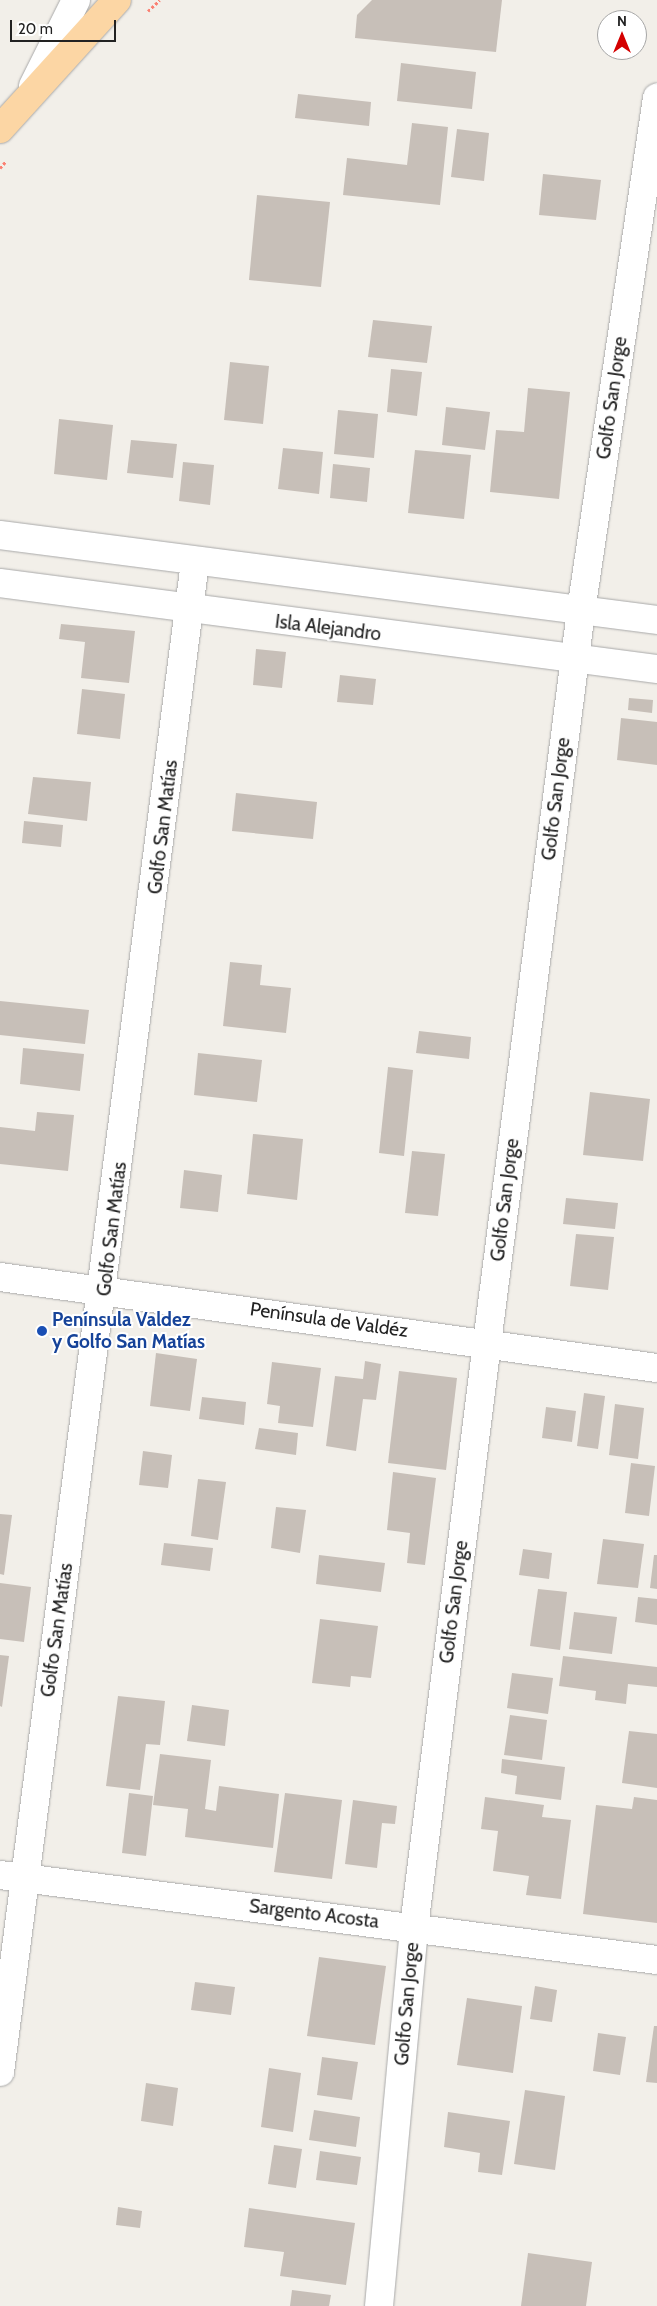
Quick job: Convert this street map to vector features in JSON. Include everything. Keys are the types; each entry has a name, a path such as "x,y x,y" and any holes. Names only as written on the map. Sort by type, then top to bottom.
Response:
{"main road":[{"path":"0,128 117,0"}],"street":[{"path":"22,104 76,0"},
{"name":"Golfo San Jorge","path":"379,2306 414,1927 486,1343 574,659 657,98"},
{"path":"0,535 195,563 657,620"},
{"name":"Golfo San Matías","path":"0,2072 11,1876 104,1288 195,563"},
{"name":"Isla Alejandro","path":"0,583 190,610 657,669"},
{"name":"Península de Valdéz","path":"0,1276 104,1288 657,1368"},
{"name":"Sargento Acosta","path":"11,1876 657,1960"}],"building":[{"path":"372,0 502,0 496,52 355,38 357,15"},
{"path":"401,63 476,72 472,109 397,101"},
{"path":"298,94 371,102 369,126 295,118"},
{"path":"412,123 448,127 440,205 343,195 347,158 407,165"},
{"path":"457,129 489,133 484,181 451,177"},
{"path":"543,174 601,180 596,220 539,215"},
{"path":"257,195 330,202 321,287 249,280"},
{"path":"373,320 432,326 427,363 368,357"},
{"path":"230,362 269,366 263,424 224,420"},
{"path":"391,369 422,372 417,416 387,412"},
{"path":"528,388 570,392 559,499 490,492 496,430 524,432"},
{"path":"446,407 490,412 485,450 442,445"},
{"path":"338,410 378,414 374,458 334,454"},
{"path":"59,419 113,425 107,480 54,474"},
{"path":"131,440 177,444 173,478 127,473"},
{"path":"283,448 323,452 319,494 278,489"},
{"path":"415,450 471,455 464,519 408,513"},
{"path":"183,462 214,465 210,505 179,501"},
{"path":"333,464 370,468 367,502 330,498"},
{"path":"61,624 135,631 129,683 81,678 85,642 59,639"},
{"path":"256,649 286,652 282,688 253,685"},
{"path":"340,675 376,679 373,705 337,702"},
{"path":"82,689 125,694 120,739 77,734"},
{"path":"629,698 653,700 652,713 628,710"},
{"path":"621,718 657,722 657,765 617,760"},
{"path":"33,777 91,782 87,821 28,814"},
{"path":"236,793 317,802 313,839 232,831"},
{"path":"24,821 63,825 61,847 22,843"},
{"path":"230,962 262,965 260,985 291,988 286,1033 223,1026"},
{"path":"0,1001 89,1010 85,1044 0,1035"},
{"path":"419,1031 471,1037 469,1059 416,1053"},
{"path":"23,1048 84,1054 80,1091 20,1084"},
{"path":"198,1053 262,1060 257,1102 194,1095"},
{"path":"388,1067 413,1070 404,1156 379,1153"},
{"path":"590,1092 650,1099 643,1161 583,1155"},
{"path":"37,1112 74,1115 68,1171 0,1164 0,1127 35,1131"},
{"path":"253,1134 303,1139 297,1200 247,1194"},
{"path":"412,1151 445,1154 438,1216 405,1213"},
{"path":"184,1170 222,1175 218,1212 180,1208"},
{"path":"566,1198 618,1203 615,1229 563,1224"},
{"path":"576,1234 614,1237 608,1290 570,1286"},
{"path":"156,1353 197,1359 190,1411 150,1406"},
{"path":"365,1361 381,1364 376,1400 363,1399 356,1451 326,1446 335,1376 363,1379"},
{"path":"272,1362 321,1368 313,1427 278,1423 280,1406 267,1404"},
{"path":"399,1371 457,1378 446,1470 388,1463"},
{"path":"584,1393 605,1396 598,1449 577,1446"},
{"path":"202,1397 246,1402 244,1425 199,1419"},
{"path":"615,1404 644,1408 638,1459 609,1455"},
{"path":"546,1407 576,1411 572,1442 542,1438"},
{"path":"259,1428 298,1433 296,1455 255,1449"},
{"path":"143,1451 172,1455 168,1488 139,1485"},
{"path":"631,1463 655,1466 649,1516 625,1513"},
{"path":"393,1472 436,1478 425,1565 407,1563 410,1533 387,1530"},
{"path":"198,1479 226,1482 218,1540 191,1536"},
{"path":"276,1507 306,1510 300,1553 271,1548"},
{"path":"0,1514 12,1515 4,1575 0,1574"},
{"path":"603,1539 644,1544 638,1588 597,1584"},
{"path":"164,1543 213,1548 210,1571 161,1565"},
{"path":"523,1549 552,1553 549,1579 519,1575"},
{"path":"319,1555 385,1563 381,1592 316,1584"},
{"path":"654,1555 657,1555 657,1589 650,1588"},
{"path":"0,1583 31,1587 24,1642 0,1639"},
{"path":"538,1589 567,1592 560,1650 530,1646"},
{"path":"638,1597 657,1599 657,1625 635,1622"},
{"path":"574,1612 617,1617 612,1654 569,1649"},
{"path":"320,1619 378,1626 371,1678 351,1676 350,1687 312,1683"},
{"path":"0,1655 9,1656 2,1707 0,1706"},
{"path":"563,1656 657,1667 657,1687 628,1684 626,1704 595,1700 596,1691 559,1686"},
{"path":"512,1673 553,1678 548,1714 507,1708"},
{"path":"118,1696 165,1701 160,1745 146,1744 140,1790 106,1786"},
{"path":"192,1705 229,1710 225,1746 187,1741"},
{"path":"510,1715 547,1720 542,1760 504,1755"},
{"path":"629,1731 657,1734 657,1788 622,1783"},
{"path":"160,1754 211,1760 205,1809 216,1811 219,1786 279,1794 273,1848 185,1837 188,1809 153,1805"},
{"path":"502,1759 565,1767 561,1800 515,1794 517,1776 501,1773"},
{"path":"129,1793 153,1796 146,1856 122,1853"},
{"path":"285,1793 342,1800 332,1879 274,1872"},
{"path":"485,1797 544,1805 542,1817 571,1820 561,1899 526,1895 529,1876 493,1871 498,1831 481,1829"},
{"path":"634,1797 657,1800 657,1923 583,1914 596,1805 632,1809"},
{"path":"353,1800 397,1806 395,1824 382,1823 377,1868 345,1864"},
{"path":"319,1957 386,1966 375,2045 307,2036"},
{"path":"195,1982 235,1987 231,2015 191,2010"},
{"path":"535,1986 557,1990 552,2022 530,2019"},
{"path":"467,1998 522,2006 513,2073 457,2065"},
{"path":"654,2026 657,2026 657,2083 646,2082"},
{"path":"598,2033 626,2037 620,2075 593,2071"},
{"path":"322,2057 358,2062 352,2100 317,2095"},
{"path":"269,2068 301,2073 293,2132 261,2127"},
{"path":"146,2083 178,2088 173,2126 141,2121"},
{"path":"525,2090 565,2096 555,2170 514,2164"},
{"path":"314,2110 360,2117 356,2147 309,2140"},
{"path":"448,2112 510,2121 502,2175 478,2172 480,2153 444,2147"},
{"path":"274,2145 302,2149 296,2188 268,2184"},
{"path":"320,2151 361,2157 357,2185 316,2180"},
{"path":"118,2207 142,2211 140,2228 116,2225"},
{"path":"249,2208 355,2223 346,2285 280,2276 284,2252 244,2247"},
{"path":"528,2253 592,2262 586,2306 521,2306"},
{"path":"292,2290 331,2295 329,2306 290,2306"}],"place":[{"name":"Península Valdez y Golfo San Matías","path":"42,1331"}]}
